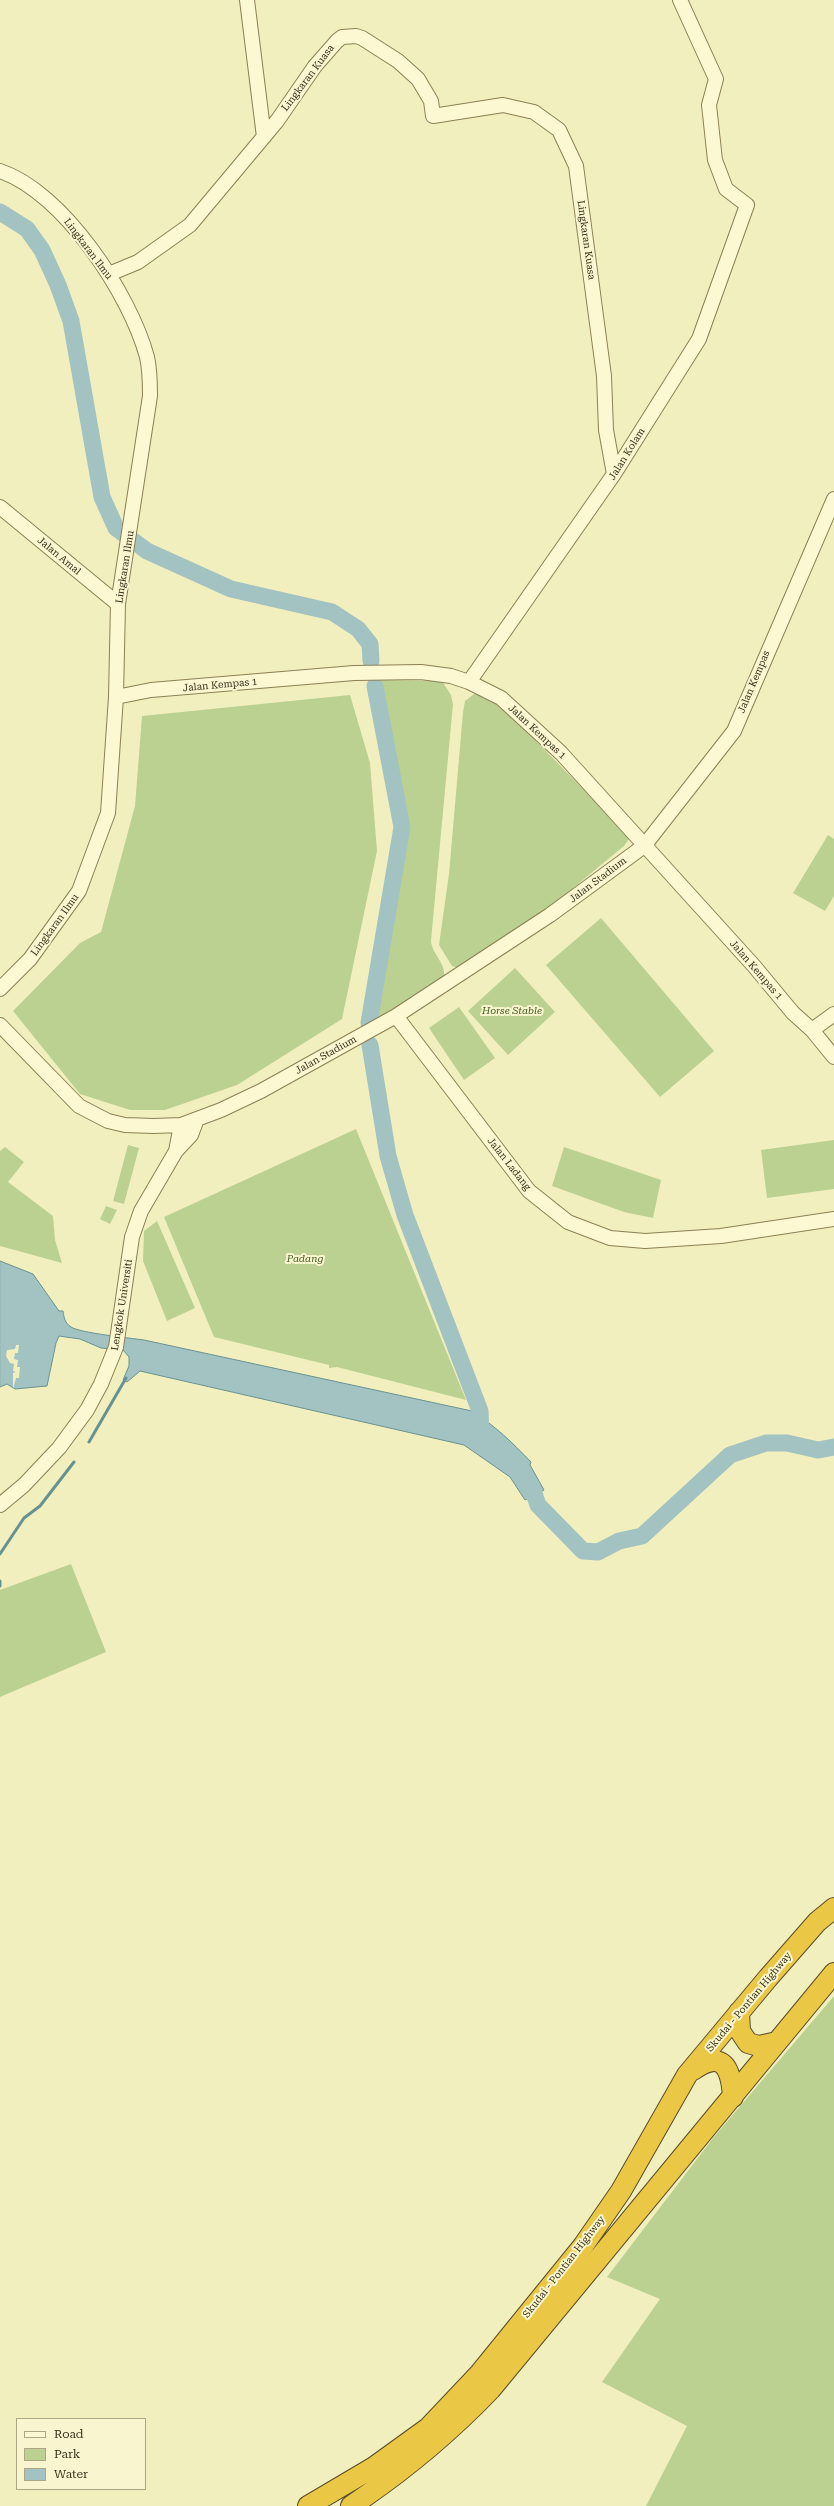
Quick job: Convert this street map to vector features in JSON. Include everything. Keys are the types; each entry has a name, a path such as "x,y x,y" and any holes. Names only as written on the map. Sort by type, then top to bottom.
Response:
{"highway":[{"name":"Skudai - Pontian Highway","path":"308,2506 374,2467 428,2428 454,2403 583,2246 621,2191 686,2075 817,1922 834,1908"},
{"path":"351,2506 387,2482 443,2436 491,2389 834,1973"},
{"path":"739,2012 740,2031 748,2043 759,2046 778,2042"},
{"path":"686,2075 702,2063 712,2060 719,2061 730,2072 733,2096"}],"street":[{"path":"247,0 264,137"},
{"name":"Jalan Kolam","path":"469,682 614,474 699,339 747,206 726,189 715,160 709,105 716,79 680,0"},
{"name":"Lingkaran Kuasa","path":"109,274 138,262 190,225 264,137 315,66 336,41 342,37 356,36 398,61 418,79 431,101 433,116 503,105 534,112 559,130 576,166 604,376 606,430 614,474"},
{"name":"Lingkaran Ilmu","path":"0,171 14,175 34,189 64,216 109,274 139,336 150,372 150,396 146,431 118,604 116,697 108,813 79,891 30,959 0,988"},
{"name":"Jalan Kempas","path":"644,846 734,731 834,499"},
{"name":"Jalan Amal","path":"0,507 118,604"},
{"name":"Jalan Kempas 1","path":"116,697 151,690 358,672 421,672 451,676 469,682 501,698 561,753 754,966 793,1013 812,1030 834,1057"},
{"name":"Jalan Stadium","path":"0,1025 65,1095 84,1110 108,1121 126,1125 181,1125 261,1091 396,1016 550,916 644,846"},
{"path":"812,1030 834,1014"},
{"name":"Jalan Ladang","path":"396,1016 529,1192 568,1222 610,1238 645,1241 721,1236 834,1219"},
{"name":"Lengkok Universiti","path":"0,1505 39,1470 71,1433 87,1410 111,1363 119,1330 132,1237 141,1211 176,1151 191,1135 197,1119"},
{"name":"Lengkok Universiti","path":"176,1151 181,1125"}],"green space":[{"path":"382,680 442,681 451,695 453,704 431,941 443,967 444,977 372,1025 406,825 379,687"},
{"path":"474,694 482,694 504,708 627,834 629,839 624,846 538,917 458,968 452,966 439,945 449,874 463,712 465,701"},
{"path":"350,695 370,763 377,851 342,1019 237,1085 165,1110 130,1110 80,1094 13,1011 80,943 101,932 135,806 142,716"},
{"path":"828,835 834,839 834,896 825,911 793,893"},
{"path":"601,918 714,1051 660,1097 546,965"},
{"name":"Horse Stable","path":"515,968 555,1012 508,1055 468,1011"},
{"path":"459,1007 495,1058 464,1080 429,1028"},
{"name":"Padang","path":"356,1129 466,1400 337,1367 329,1368 329,1365 214,1337 164,1217"},
{"path":"834,1140 834,1189 767,1198 761,1150"},
{"path":"128,1145 139,1148 124,1204 113,1201"},
{"path":"5,1147 24,1162 8,1182 53,1216 55,1240 62,1263 0,1246 0,1151"},
{"path":"564,1147 661,1180 653,1218 624,1212 552,1186"},
{"path":"106,1206 117,1210 110,1224 100,1219"},
{"path":"157,1221 195,1308 167,1321 143,1261 144,1231"},
{"path":"71,1564 106,1652 0,1697 0,1590"},
{"path":"834,1996 834,2506 646,2506 687,2426 602,2382 660,2299 607,2277 713,2138"}],"water":[{"path":"0,1261 33,1274 59,1311 63,1311 67,1324 76,1329 144,1340 472,1411 488,1422 531,1462 530,1465 544,1490 525,1500 510,1477 464,1445 140,1371 127,1382 123,1380 129,1366 129,1357 123,1350 101,1348 80,1339 59,1336 56,1343 47,1386 15,1389 7,1384 0,1387"}],"pier":[{"path":"16,1345 19,1345 18,1353 15,1353 14,1359 18,1360 17,1367 20,1367 19,1378 16,1378 13,1389 13,1373 16,1372 13,1371 14,1364 10,1363 6,1356 7,1350 15,1349"}],"waterway":[{"path":"0,212 27,229 42,250 58,285 71,321 102,497 116,528 147,551 231,589 332,612 358,629 370,644 371,661"},
{"path":"369,1023 402,827 375,686"},
{"path":"370,1045 388,1156 405,1215 480,1411 481,1434 485,1437"},
{"path":"89,1442 126,1378"},
{"path":"524,1475 531,1485 538,1505 583,1551 598,1552 619,1541 642,1536 730,1455 766,1443 787,1443 818,1450 834,1447"},
{"path":"0,1554 24,1518 40,1506 74,1462"},
{"path":"0,1581 0,1586"}]}
